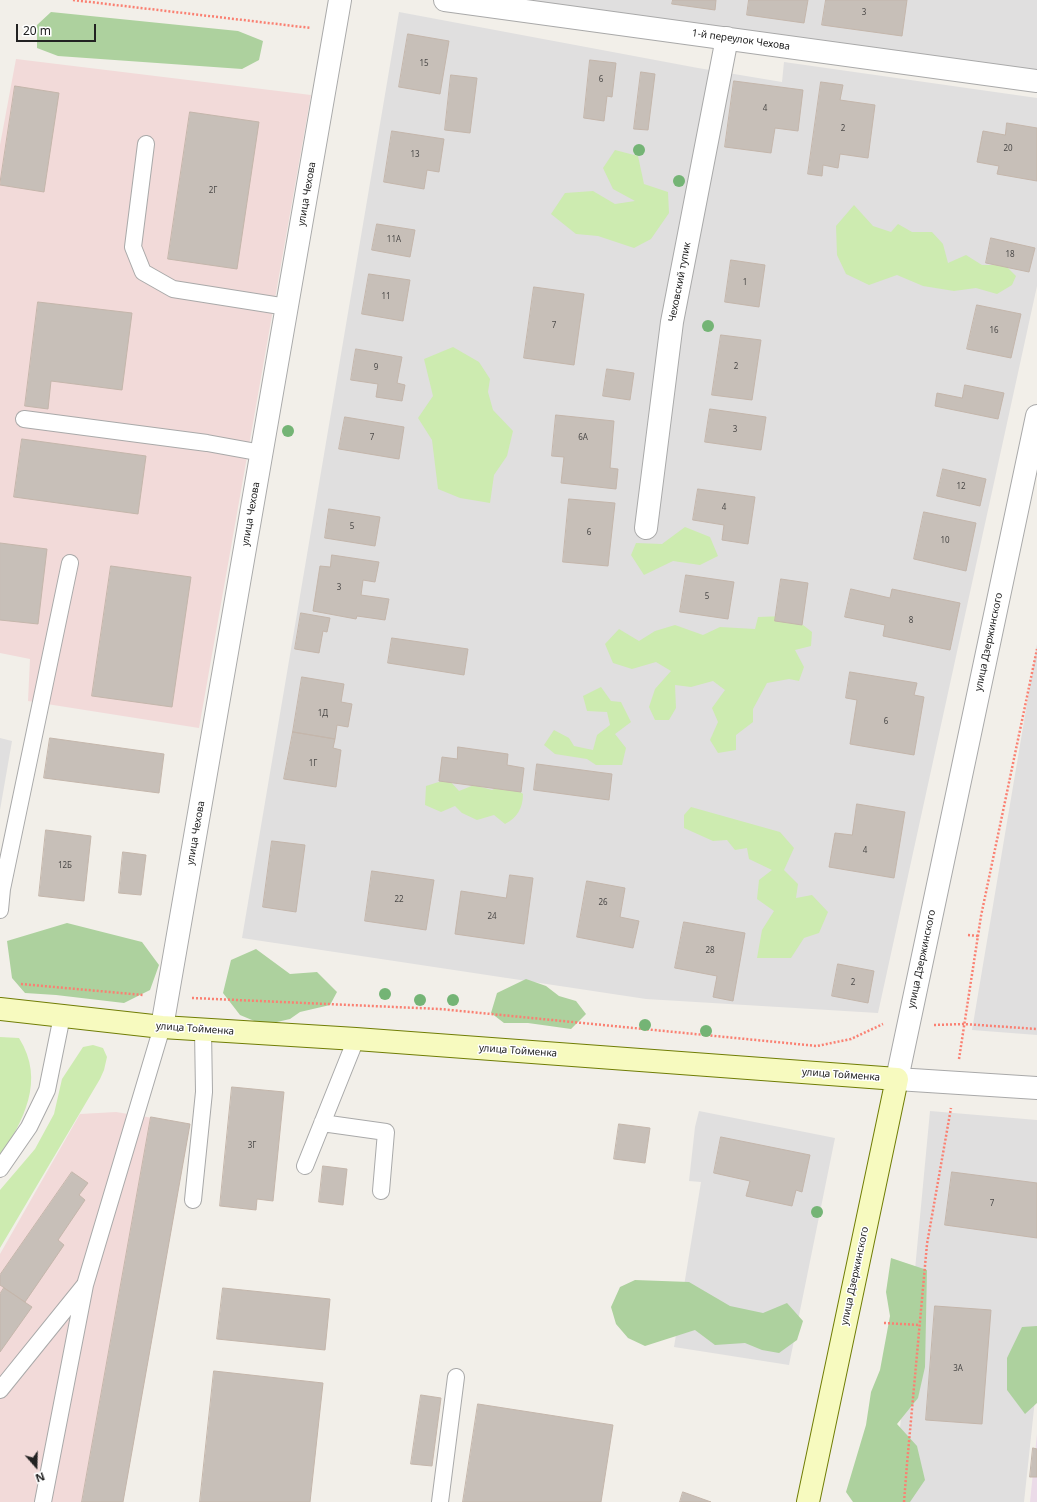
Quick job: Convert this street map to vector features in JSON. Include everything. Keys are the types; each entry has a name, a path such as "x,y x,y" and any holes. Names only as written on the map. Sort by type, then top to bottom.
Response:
{"street":[{"name":"улица Чехова","path":"162,1027 340,0"},
{"name":"1-й переулок Чехова","path":"445,0 1037,81"},
{"name":"Чеховский тупик","path":"646,528 672,322 727,38"},
{"name":"улица Дзержинского","path":"808,1502 1037,416"},
{"name":"улица Тойменка","path":"0,1009 162,1027 356,1039 1037,1088"}],"lane":[{"path":"146,144 134,248 143,272 173,290 287,307"},
{"path":"24,419 206,443 262,453"},
{"path":"0,910 2,889 70,563"},
{"path":"0,1169 29,1127 47,1090 62,1016"},
{"path":"43,1502 85,1285 162,1027"},
{"path":"193,1200 204,1092 203,1030"},
{"path":"304,1166 356,1039"},
{"path":"322,1123 386,1132 381,1191"},
{"path":"0,1390 85,1285"},
{"path":"440,1502 456,1376"}],"path":[{"path":"73,0 335,30"},
{"path":"968,935 978,936"},
{"path":"15,984 168,997 440,1009 817,1046 851,1039 884,1023 908,1025 964,1024 1037,1029"},
{"path":"884,1322 920,1325"}],"shaded area":[{"path":"506,0 1037,0 1037,88"},
{"path":"399,12 698,68 782,82 784,62 1037,98 1037,286 878,1013 646,999 242,938"},
{"path":"16,59 311,95 199,728 28,701 30,659 0,653 0,145"},
{"path":"1037,644 1037,1035 972,1030"},
{"path":"0,738 12,741 0,810"},
{"path":"699,1111 835,1138 789,1365 674,1347 701,1182 689,1181 695,1127"},
{"path":"930,1111 1037,1120 1037,1381 1024,1502 893,1502"},
{"path":"116,1112 190,1124 123,1502 0,1502 0,1254 80,1114"},
{"path":"1037,1434 1037,1502 1030,1502"}],"green space":[{"path":"51,12 238,31 263,41 259,60 242,69 58,56 37,48 37,25"},
{"path":"615,150 638,156 644,184 668,192 669,213 651,239 634,248 598,236 576,234 551,214 565,193 593,191 615,204 635,201 613,189 603,168"},
{"path":"854,205 873,226 891,232 898,224 912,232 932,232 943,244 948,263 966,255 982,265 1005,265 1016,276 1012,285 997,294 976,288 954,291 923,286 897,275 869,285 846,274 837,255 836,226"},
{"path":"453,347 479,362 490,379 488,392 493,410 513,431 507,456 494,475 490,503 460,498 438,489 432,440 418,418 433,396 424,359"},
{"path":"685,527 710,537 718,556 700,565 673,561 644,575 631,555 636,543 662,544"},
{"path":"784,616 803,625 812,632 811,646 795,650 804,667 799,681 789,679 767,683 753,709 753,722 736,735 736,750 718,753 710,740 718,722 712,708 725,690 713,681 691,687 675,685 676,708 669,720 655,720 649,707 655,689 671,671 656,662 632,669 613,663 605,644 619,629 639,641 655,631 675,625 703,635 720,627 755,629 758,617"},
{"path":"601,687 611,701 621,702 631,722 615,734 626,748 622,765 596,765 587,759 555,754 544,745 554,730 569,738 574,746 593,750 597,735 610,725 607,712 587,711 583,696"},
{"path":"448,779 459,791 474,785 492,790 508,782 523,794 522,804 516,816 505,824 494,815 477,820 462,813 455,806 441,812 425,805 426,786"},
{"path":"691,807 780,832 794,848 784,870 798,884 796,898 812,895 828,912 819,933 804,938 791,958 757,958 762,930 774,911 757,899 759,880 772,870 749,859 747,848 735,850 727,840 713,841 684,828 684,815"},
{"path":"67,923 142,942 159,965 150,990 124,1003 25,993 12,978 7,941"},
{"path":"256,949 290,974 317,972 337,992 330,1005 300,1012 290,1019 264,1025 240,1015 223,993 231,960"},
{"path":"526,979 546,986 559,996 576,1001 586,1014 571,1029 528,1023 504,1023 491,1013 497,993"},
{"path":"0,1037 19,1038 27,1054 31,1070 31,1085 23,1115 0,1158"},
{"path":"93,1045 103,1048 107,1057 100,1079 0,1248 0,1190 35,1149 54,1114 62,1079 83,1047"},
{"path":"891,1258 927,1270 925,1367 918,1398 897,1424 917,1446 925,1480 910,1502 853,1502 846,1492 866,1425 871,1392 880,1370 890,1316 886,1292"},
{"path":"635,1280 689,1282 730,1306 763,1313 787,1303 803,1321 797,1340 779,1353 762,1350 745,1343 715,1345 695,1330 645,1346 628,1338 616,1324 611,1307 620,1287"},
{"path":"1037,1326 1037,1403 1025,1414 1007,1390 1007,1358 1022,1327"}],"building":[{"path":"673,0 716,0 715,10 672,4"},
{"path":"749,0 808,0 804,23 747,15"},
{"path":"826,0 907,0 902,36 822,25"},
{"path":"408,34 449,41 440,94 399,87"},
{"path":"590,60 616,63 612,97 607,96 604,121 584,118"},
{"path":"641,72 655,74 648,130 634,129"},
{"path":"451,75 477,78 470,133 445,130"},
{"path":"734,81 803,90 798,131 775,128 771,153 725,147"},
{"path":"821,82 843,85 840,100 875,105 868,158 840,154 838,168 823,165 822,176 808,174"},
{"path":"15,86 59,93 44,192 0,185"},
{"path":"190,112 259,122 237,269 168,259"},
{"path":"1007,123 1037,128 1037,181 997,174 999,166 977,162 983,131 1005,135"},
{"path":"392,131 444,139 439,172 427,170 424,189 384,182"},
{"path":"377,224 415,230 410,257 372,250"},
{"path":"991,238 1035,248 1029,272 986,263"},
{"path":"731,260 765,265 759,307 725,302"},
{"path":"369,274 410,280 403,321 362,314"},
{"path":"534,287 584,294 574,365 524,358"},
{"path":"38,302 132,313 122,390 51,381 48,409 25,406"},
{"path":"977,305 1021,314 1011,358 967,349"},
{"path":"721,335 761,340 752,400 712,395"},
{"path":"356,349 402,357 397,383 405,385 402,401 376,397 378,384 351,380"},
{"path":"607,369 634,373 630,400 603,396"},
{"path":"965,385 1004,393 998,419 935,406 937,393 962,398"},
{"path":"710,409 766,417 761,450 705,442"},
{"path":"556,415 614,421 610,468 618,469 616,489 561,483 564,457 552,456"},
{"path":"345,417 404,427 399,459 339,449"},
{"path":"22,439 146,456 138,514 14,497"},
{"path":"943,469 986,479 980,506 937,496"},
{"path":"698,489 755,497 748,544 722,540 724,525 693,520"},
{"path":"569,499 615,503 608,566 563,562"},
{"path":"329,509 380,517 375,546 325,538"},
{"path":"924,512 976,523 966,571 914,559"},
{"path":"0,543 47,549 38,624 0,620"},
{"path":"332,555 379,562 375,582 363,580 361,595 389,599 385,620 357,616 356,619 313,611 320,566 330,567"},
{"path":"111,566 191,577 172,707 92,696"},
{"path":"686,575 734,582 728,619 680,612"},
{"path":"781,579 808,583 802,625 775,621"},
{"path":"851,589 890,598 892,589 960,603 950,650 883,636 885,625 845,617"},
{"path":"301,613 330,618 327,632 323,631 319,653 295,649"},
{"path":"392,638 468,649 464,675 388,663"},
{"path":"850,672 917,683 914,695 924,697 914,755 850,744 857,700 846,698"},
{"path":"302,677 344,684 341,702 352,704 348,727 337,725 335,739 293,732"},
{"path":"293,732 335,739 333,748 341,750 336,787 284,779"},
{"path":"50,738 164,754 159,793 44,778"},
{"path":"458,747 508,754 507,765 524,768 521,792 439,781 442,757 457,759"},
{"path":"537,764 612,774 609,800 534,790"},
{"path":"857,804 905,812 894,878 829,867 835,833 852,835"},
{"path":"46,830 91,836 84,901 39,896"},
{"path":"272,841 305,845 296,912 263,907"},
{"path":"123,852 146,855 141,895 119,893"},
{"path":"372,871 434,880 426,930 365,921"},
{"path":"510,875 533,878 524,944 455,934 461,891 506,898"},
{"path":"587,881 625,888 620,917 639,921 633,948 577,937"},
{"path":"684,922 745,933 733,1001 713,997 717,976 675,968"},
{"path":"838,964 874,971 868,1003 832,996"},
{"path":"232,1087 284,1092 273,1201 257,1199 256,1210 220,1206"},
{"path":"151,1117 190,1124 123,1502 82,1502"},
{"path":"619,1124 650,1128 645,1163 614,1159"},
{"path":"721,1137 810,1155 802,1192 796,1190 792,1206 746,1196 750,1181 714,1173"},
{"path":"323,1166 347,1169 343,1205 319,1202"},
{"path":"72,1172 88,1183 79,1195 85,1200 58,1240 64,1245 25,1302 0,1285 0,1275"},
{"path":"952,1172 1037,1183 1037,1238 945,1225"},
{"path":"4,1288 32,1307 0,1352 0,1294"},
{"path":"223,1288 330,1299 325,1350 217,1339"},
{"path":"935,1306 991,1310 982,1424 926,1420"},
{"path":"214,1371 323,1383 310,1502 200,1502"},
{"path":"421,1395 441,1398 432,1466 411,1464"},
{"path":"478,1404 613,1425 601,1502 463,1502"},
{"path":"1033,1448 1037,1449 1037,1477 1030,1477"},
{"path":"683,1492 711,1502 680,1502"}]}
